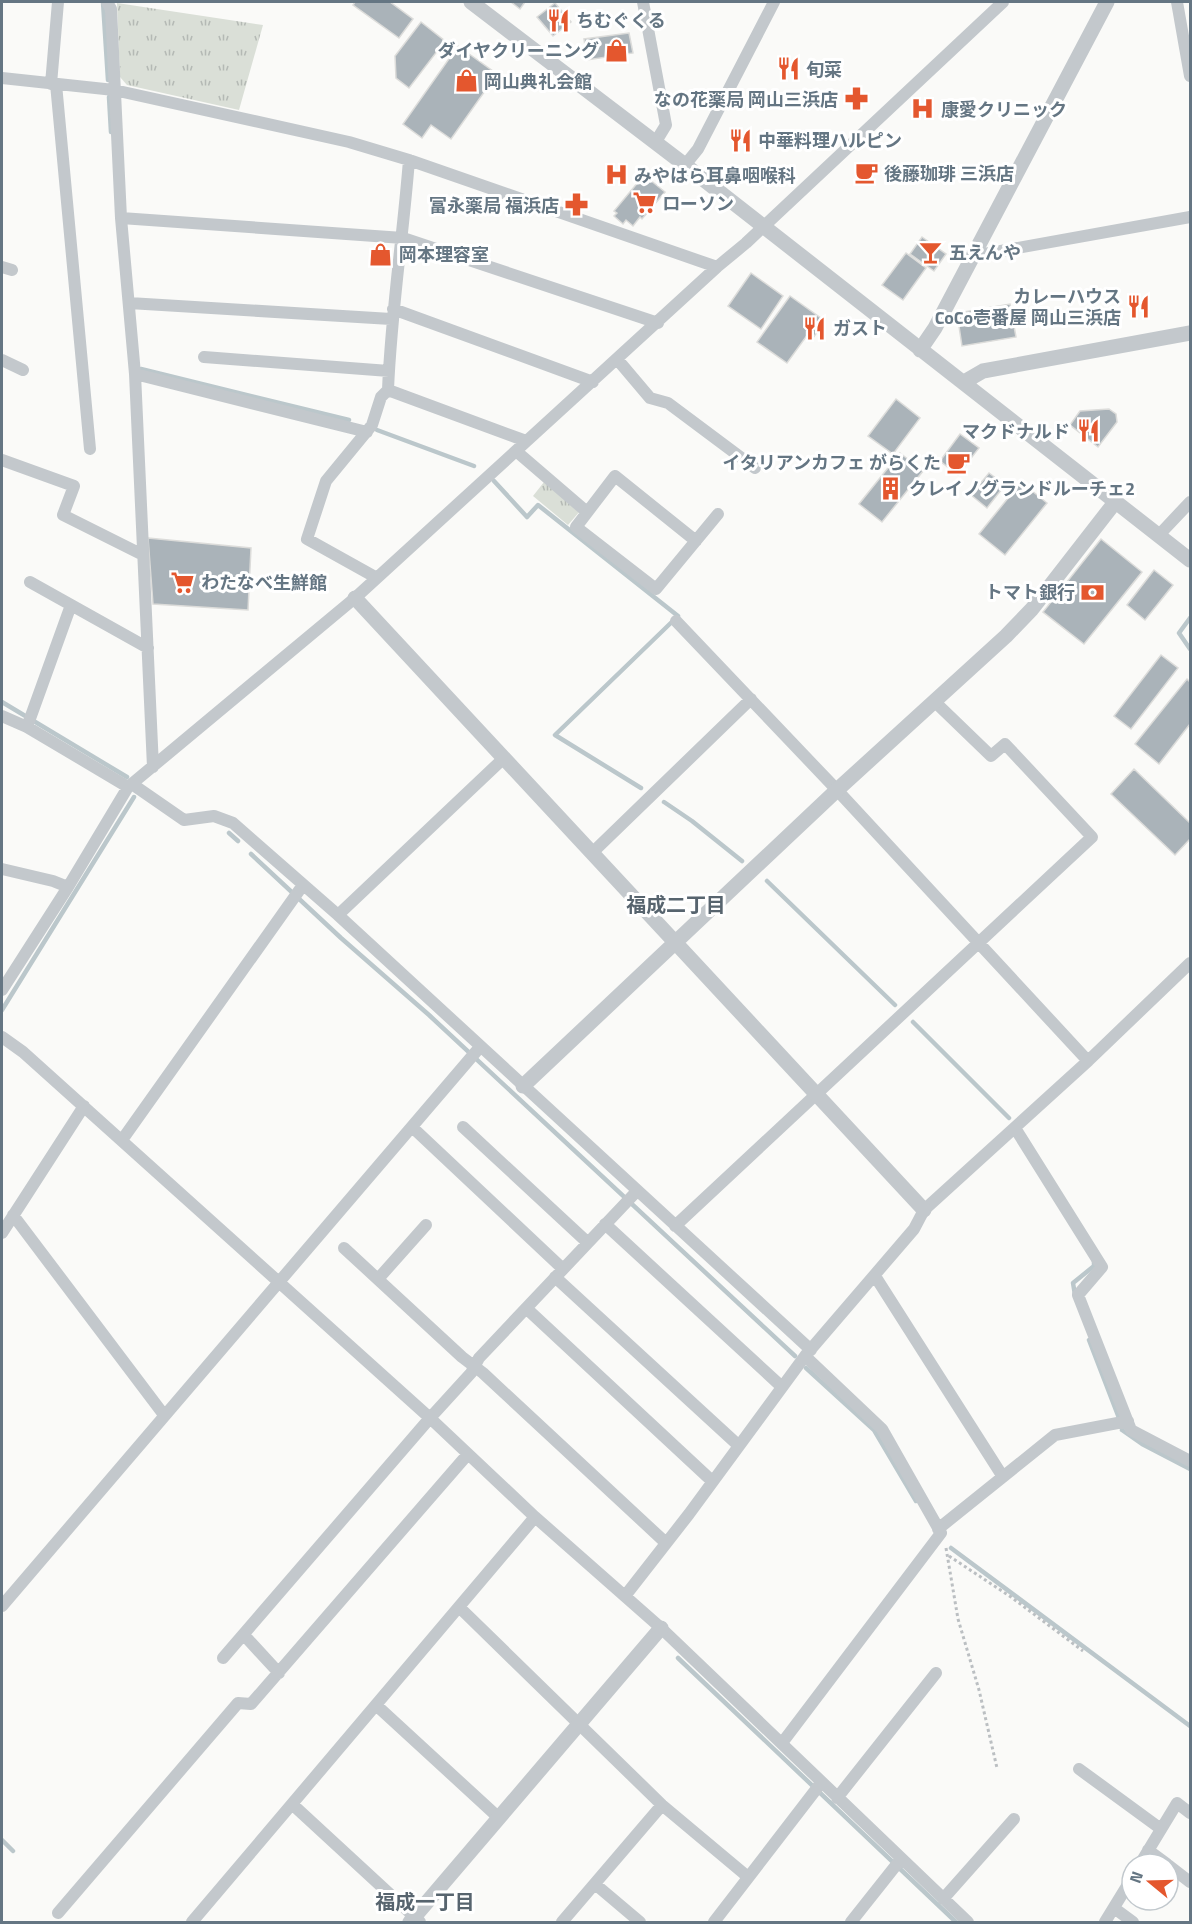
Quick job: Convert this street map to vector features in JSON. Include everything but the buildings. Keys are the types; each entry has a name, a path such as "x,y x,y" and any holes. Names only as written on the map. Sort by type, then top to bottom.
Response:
{"street":[{"path":"58,2 54,84 90,449"},
{"path":"108,2 111,9 121,218 135,374 153,767"},
{"path":"471,2 685,165 1191,560"},
{"path":"643,2 666,125 655,143"},
{"path":"685,165 698,149 774,2"},
{"path":"2,990 130,785 355,598 658,323 1003,2"},
{"path":"1177,2 1191,76"},
{"path":"920,350 973,256 1102,3"},
{"path":"2,78 114,90 349,142 409,160 717,267"},
{"path":"377,578 307,539 326,481 372,425 381,397 388,390 392,314 403,238 409,160"},
{"path":"973,256 1191,217"},
{"path":"121,218 403,238 658,323"},
{"path":"129,303 392,314 593,381"},
{"path":"964,382 983,371 1191,333"},
{"path":"204,357 389,371"},
{"path":"617,359 650,398 668,403 755,468"},
{"path":"2,360 23,370"},
{"path":"135,374 367,432"},
{"path":"388,390 526,441"},
{"path":"516,451 587,512"},
{"path":"2,460 74,486 63,515 143,555"},
{"path":"696,541 615,477 576,527 656,590 696,541 718,514"},
{"path":"523,1086 837,790 1006,636 1032,609 1116,501"},
{"path":"1159,535 1191,502"},
{"path":"30,582 148,648"},
{"path":"355,598 924,1210"},
{"path":"29,721 71,605"},
{"path":"676,621 837,790 1088,1062"},
{"path":"592,853 751,699"},
{"path":"675,1226 1092,837 1005,744 991,756 934,701"},
{"path":"2,716 29,721 184,820 214,816 233,823 298,892 338,915 475,1053 523,1086 631,1197 675,1226 808,1353 882,1429 939,1531"},
{"path":"338,915 504,758"},
{"path":"2,869 53,881 68,887"},
{"path":"122,1140 298,892"},
{"path":"625,1596 808,1353 914,1229 924,1210 1088,1062 1191,963"},
{"path":"2,1037 23,1052 122,1140 430,1418 535,1517 661,1628 782,1743 817,1788 837,1798 897,1863 943,1899 968,1923"},
{"path":"2,1605 475,1053"},
{"path":"2,1233 84,1106"},
{"path":"412,1127 559,1273 738,1445"},
{"path":"463,1127 587,1242"},
{"path":"1015,1128 1102,1267 1078,1295 1131,1430 1191,1461"},
{"path":"223,1658 471,1373 479,1358 631,1197"},
{"path":"13,1215 164,1415"},
{"path":"605,1224 782,1387"},
{"path":"378,1279 426,1225"},
{"path":"344,1248 666,1544"},
{"path":"875,1276 1003,1478"},
{"path":"526,1308 712,1481"},
{"path":"782,1743 939,1531 1054,1435 1128,1421"},
{"path":"58,1913 238,1703 251,1704 468,1454"},
{"path":"192,1923 535,1517"},
{"path":"459,1607 662,1805 748,1877"},
{"path":"292,1804 415,1921 499,1818 661,1628"},
{"path":"243,1635 279,1673"},
{"path":"837,1798 936,1673"},
{"path":"376,1705 499,1818"},
{"path":"1080,1769 1161,1829"},
{"path":"714,1923 817,1788"},
{"path":"1151,1852 1148,1850 1177,1803 1191,1813"},
{"path":"562,1923 662,1805"},
{"path":"943,1899 1014,1819"},
{"path":"850,1923 897,1863"},
{"path":"595,1884 640,1923"},
{"path":"1105,1923 1120,1898"},
{"path":"1114,1908 1133,1923"}],"path":[{"path":"939,1531 949,1556 958,1619 979,1690 997,1768"},
{"path":"949,1556 1011,1597 1083,1651"}],"green space":[{"path":"117,3 263,25 239,110 127,85 120,77"},
{"path":"544,482 580,511 568,525 533,496"}],"waterway":[{"path":"103,2 108,80"},
{"path":"109,97 111,132"},
{"path":"141,369 349,420"},
{"path":"377,430 474,466"},
{"path":"494,481 527,517 538,505 678,616 555,735 641,788"},
{"path":"1190,618 1179,633 1190,649"},
{"path":"2,702 127,777"},
{"path":"2,1010 134,797"},
{"path":"664,802 742,861"},
{"path":"229,833 238,841"},
{"path":"251,854 341,938 429,1015 795,1356"},
{"path":"767,881 895,1005"},
{"path":"913,1022 1009,1118"},
{"path":"1075,1295 1073,1283 1094,1266 1094,1260"},
{"path":"1089,1340 1119,1418"},
{"path":"806,1368 874,1430 916,1501"},
{"path":"1122,1430 1142,1444 1190,1469"},
{"path":"951,1548 1190,1726"},
{"path":"678,1658 956,1922"},
{"path":"2,1840 13,1851"}],"place":[{"name":"ちむぐくる","path":"558,20"},
{"name":"ダイヤクリーニング","path":"617,50"},
{"name":"旬菜","path":"788,69"},
{"name":"岡山典礼会館","path":"466,81"},
{"name":"なの花薬局 岡山三浜店","path":"856,99"},
{"name":"康愛クリニック","path":"923,109"},
{"name":"中華料理ハルピン","path":"740,140"},
{"name":"後藤珈琲 三浜店","path":"866,173"},
{"name":"みやはら耳鼻咽喉科","path":"616,175"},
{"name":"ローソン","path":"644,203"},
{"name":"富永薬局 福浜店","path":"577,205"},
{"name":"五えんや","path":"931,252"},
{"name":"岡本理容室","path":"381,254"},
{"name":"カレーハウス CoCo壱番屋 岡山三浜店","path":"1139,306"},
{"name":"ガスト","path":"815,328"},
{"name":"マクドナルド","path":"1088,431"},
{"name":"イタリアンカフェ がらくた","path":"959,462"},
{"name":"クレイノグランドルーチェ2","path":"891,488"},
{"name":"わたなべ生鮮館","path":"183,582"},
{"name":"トマト銀行","path":"1093,592"}],"district":[{"name":"福成二丁目","path":"676,904"},
{"name":"福成一丁目","path":"425,1901"}]}
